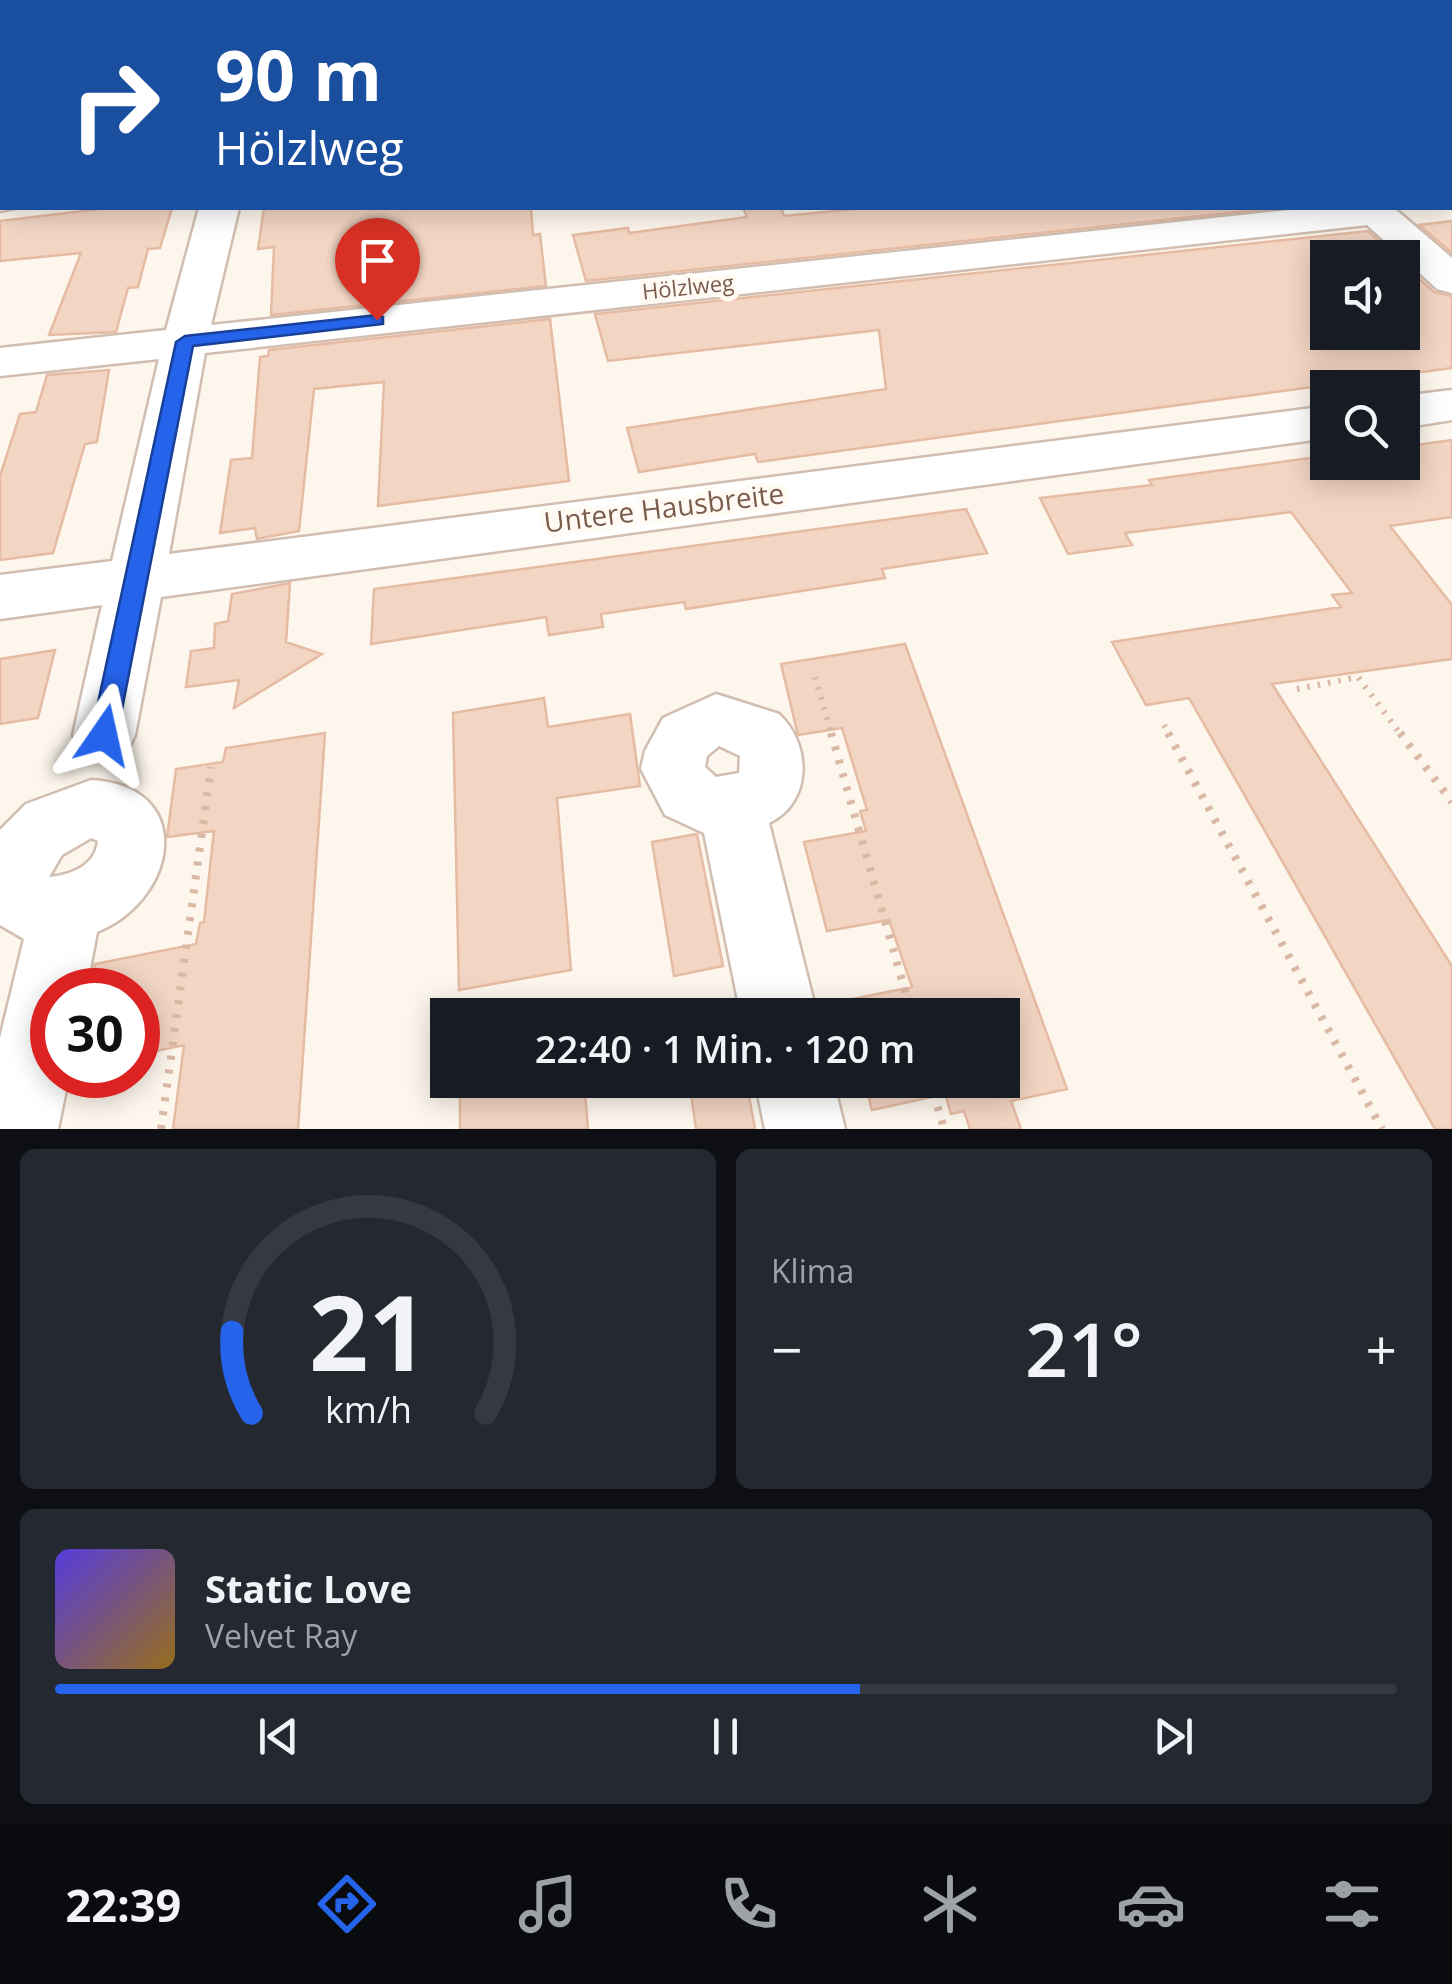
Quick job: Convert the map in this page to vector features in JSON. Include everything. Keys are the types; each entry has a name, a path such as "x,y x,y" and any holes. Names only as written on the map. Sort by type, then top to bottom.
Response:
{"street":[{"path":"104,735 185,342 218,210"},
{"path":"1373,210 1452,280"},
{"name":"Hölzlweg","path":"0,362 1373,210"},
{"path":"1420,410 1452,406"},
{"name":"Untere Hausbreite","path":"0,597 1310,424"},
{"path":"732,808 775,998"},
{"path":"18,1129 66,911"},
{"path":"798,1098 805,1129"}],"path":[{"path":"1298,688 1358,676 1452,802"},
{"path":"815,677 907,998"},
{"path":"1164,725 1382,1129"},
{"path":"160,1129 211,767"},
{"path":"935,1098 944,1129"}],"building":[{"path":"91,210 171,210 160,248 148,249 138,287 128,288 116,332 49,335 81,253 0,261 0,221"},
{"path":"264,210 531,210 533,235 540,234 546,286 271,315 274,247 258,249"},
{"path":"744,210 782,210 784,216 845,210 1258,210 586,281 573,235 628,228 629,233 747,217"},
{"path":"1452,221 1452,253 1419,225"},
{"path":"1368,231 1378,240 1310,240 1310,350 1420,350 1420,279 1434,292 1452,296 1452,368 1420,372 1310,370 1310,387 758,462 755,454 639,472 627,428 886,389 879,330 608,361 595,314"},
{"path":"550,319 569,481 378,506 384,382 314,389 299,531 257,539 255,528 220,533 231,460 252,458 260,357 268,356 269,350"},
{"path":"109,370 97,442 85,444 53,553 0,560 0,476 20,414 36,412 47,375"},
{"path":"1452,440 1452,517 1390,526 1452,605 1452,659 1272,684 1452,966 1452,1129 1435,1129 1189,698 1146,705 1112,642 1341,607 1332,595 1352,593 1291,512 1125,533 1132,545 1068,554 1040,498 1152,485 1149,480 1310,458 1310,480 1420,480 1420,444"},
{"path":"966,509 987,553 882,569 885,578 686,609 684,602 601,614 603,627 549,635 546,617 371,644 374,589"},
{"path":"290,583 286,642 322,654 234,708 239,680 186,687 191,651 214,648 215,624 228,621 232,594"},
{"path":"905,644 1067,1089 1011,1101 1021,1129 970,1129 964,1111 951,1114 946,1098 1020,1098 1020,998 858,998 912,987 889,920 827,931 804,842 866,831 860,811 867,810 842,728 798,735 781,664"},
{"path":"55,650 38,718 0,724 0,659"},
{"path":"544,698 548,727 630,714 640,786 557,798 571,970 459,990 453,713"},
{"path":"325,733 298,1129 173,1129 184,1045 160,1050 160,968 94,968 95,964 196,944 200,923 204,922 214,831 167,837 176,769 223,762 226,748"},
{"path":"697,834 723,966 674,976 652,842"},
{"path":"460,1098 585,1098 588,1129 460,1129"},
{"path":"692,1098 749,1098 755,1129 696,1129"},
{"path":"869,1098 927,1098 872,1110"}],"route":[{"path":"104,735 185,342 377,320"}]}
